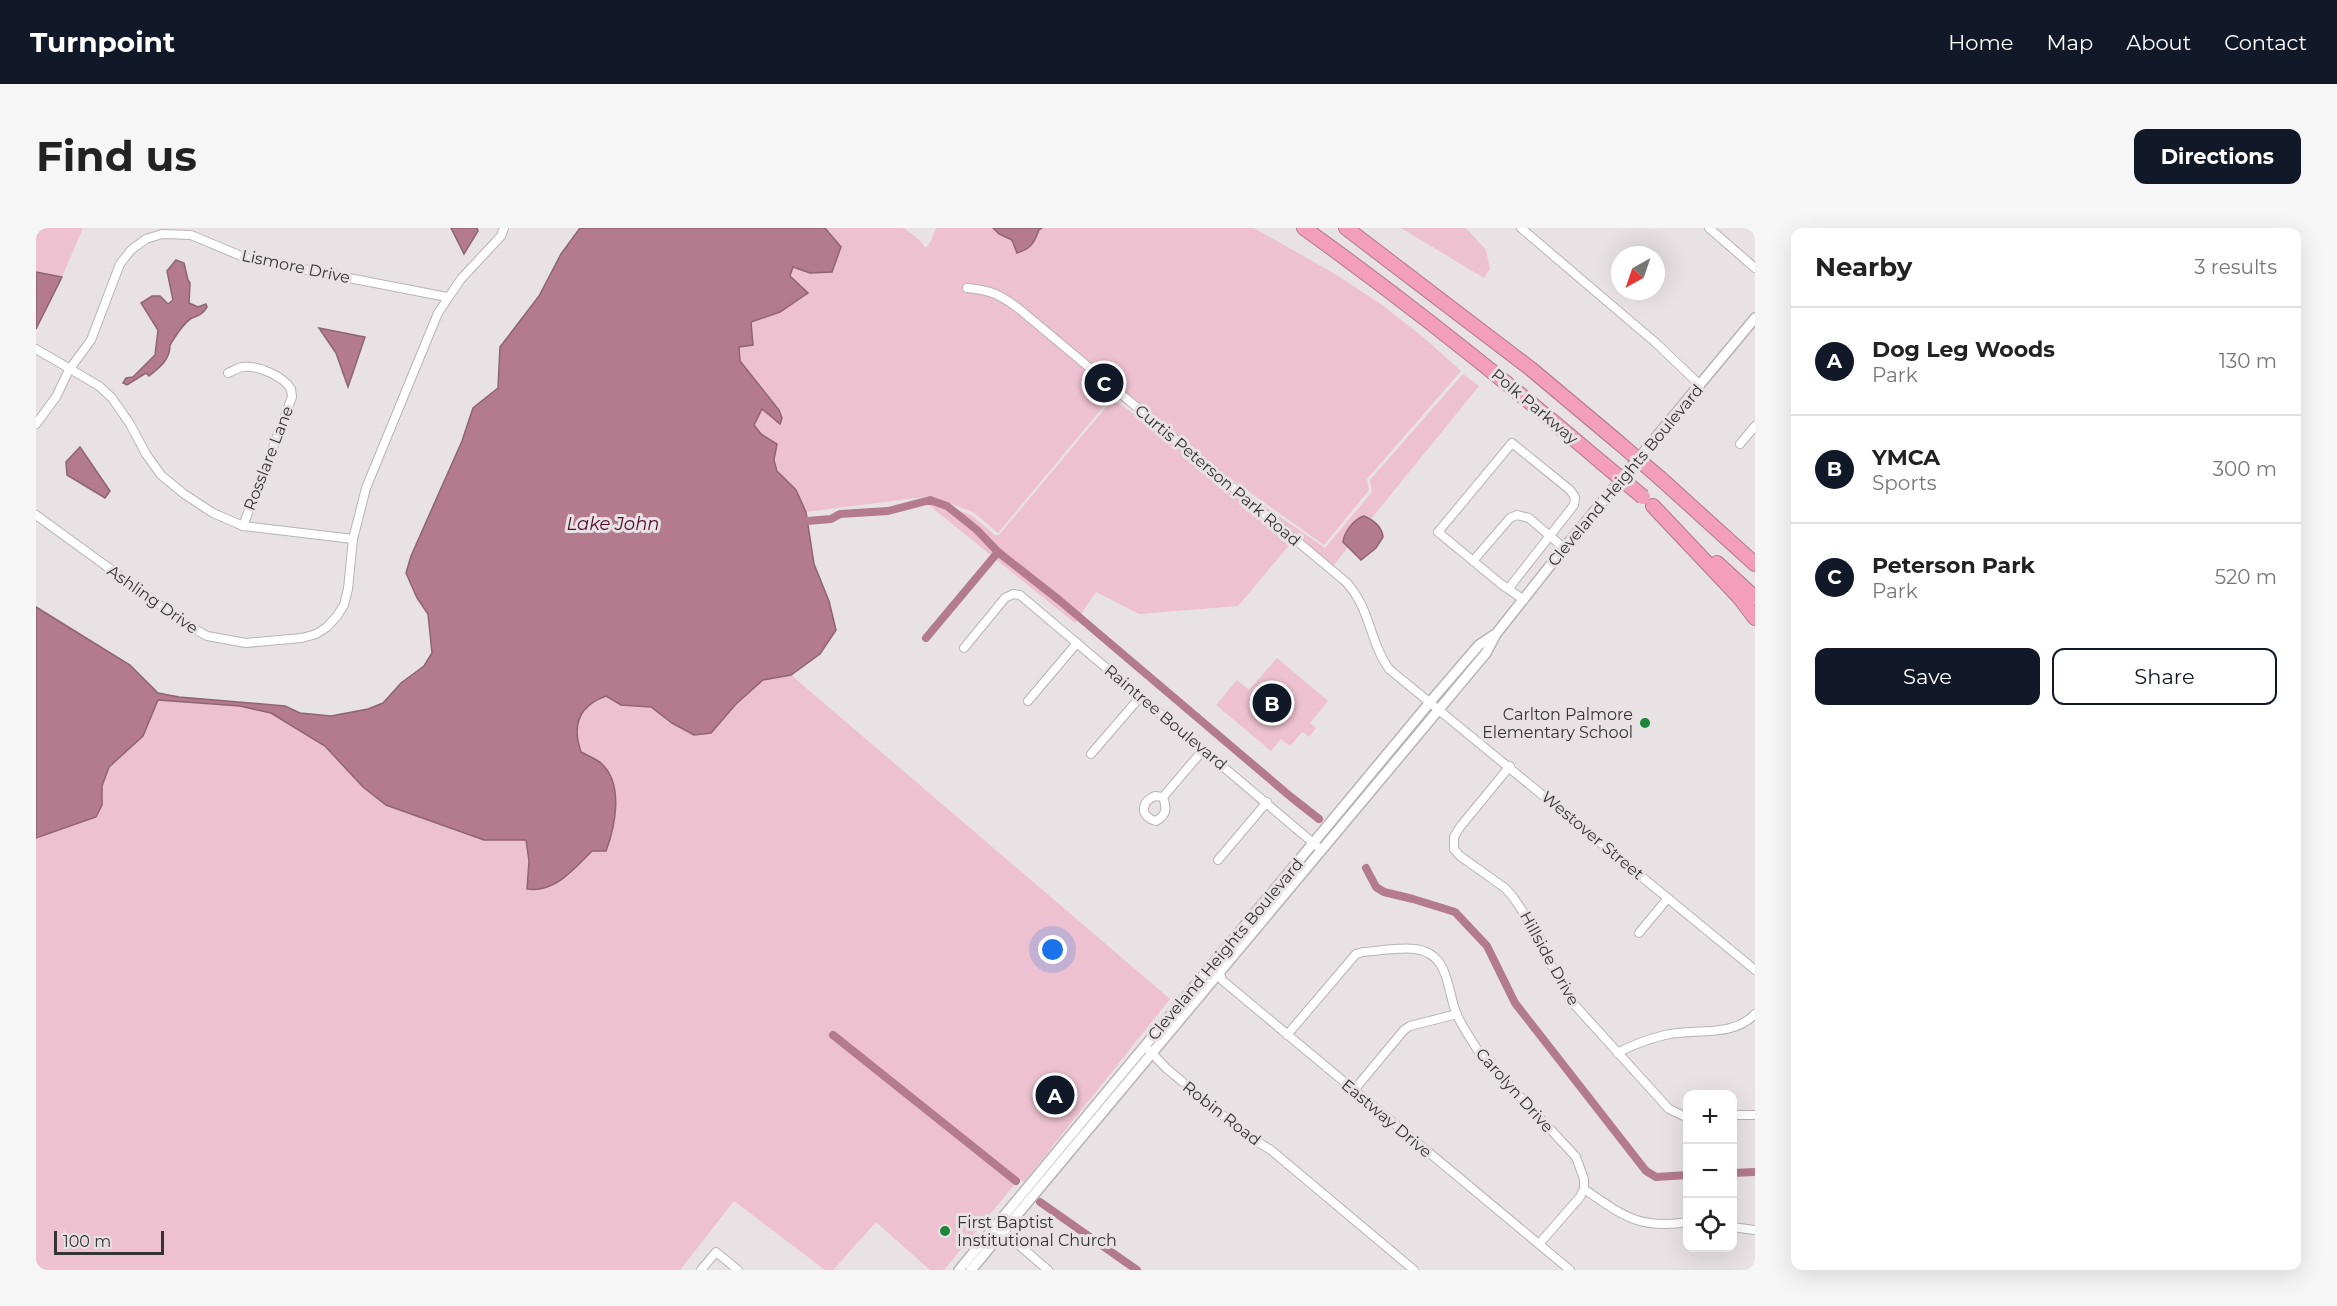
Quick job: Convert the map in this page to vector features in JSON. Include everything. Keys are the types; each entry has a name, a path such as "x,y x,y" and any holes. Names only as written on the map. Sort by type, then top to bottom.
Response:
{"highway":[{"name":"Polk Parkway","path":"1304,228 1436,326 1527,399 1648,502 1755,598"},
{"name":"Polk Parkway","path":"1347,228 1531,369 1660,478 1755,564"},
{"path":"1648,502 1739,597 1755,618"}],"street":[{"path":"447,297 501,236 504,228"},
{"path":"1521,228 1656,343 1700,385"},
{"path":"1709,228 1755,268"},
{"name":"Lismore Drive","path":"36,424 56,398 69,370 91,339 120,264 131,250 146,239 162,234 191,235 246,258 447,297"},
{"name":"Curtis Peterson Park Road","path":"967,288 987,290 1001,296 1018,308 1346,582 1356,593 1362,605 1389,669 1430,701"},
{"name":"Ashling Drive","path":"36,515 207,636 246,643 302,638 316,634 327,627 344,604 348,589 353,539 366,488 438,313 447,297"},
{"name":"Cleveland Heights Boulevard","path":"1068,1147 1146,1044 1216,959 1486,653 1496,633 1564,548 1755,318"},
{"path":"36,349 99,386 112,398 130,424 149,460 171,484 213,513 243,526 353,539"},
{"name":"Rosslare Lane","path":"228,373 243,367 280,377 291,388 292,397 243,526"},
{"path":"1740,444 1755,426"},
{"path":"1509,588 1574,505 1575,497 1570,490 1512,443 1438,532 1524,600"},
{"path":"1473,561 1513,515 1529,518 1564,548"},
{"name":"Raintree Boulevard","path":"964,648 1007,597 1020,595 1317,846"},
{"name":"Cleveland Heights Boulevard","path":"958,1270 999,1229 1151,1054 1219,971 1430,701 1479,645 1496,633"},
{"path":"1028,701 1077,643"},
{"path":"1091,754 1141,696"},
{"name":"Westover Street","path":"1430,701 1755,970"},
{"path":"1163,797 1204,749"},
{"name":"Hillside Drive","path":"1510,766 1460,827 1454,837 1454,849 1460,856 1504,888 1519,904 1538,933 1565,992 1579,1011 1669,1109 1683,1116"},
{"path":"1218,860 1267,802"},
{"path":"1639,933 1668,898"},
{"name":"Carolyn Drive","path":"1287,1035 1351,958 1363,952 1415,949 1436,958 1449,978 1457,1014 1479,1052 1576,1157 1584,1179 1584,1189"},
{"name":"Eastway Drive","path":"1216,959 1222,980 1570,1270"},
{"path":"1354,1090 1404,1030 1410,1026 1457,1014"},
{"path":"1617,1053 1666,1035 1694,1030 1733,1028 1742,1025 1755,1014"},
{"name":"Robin Road","path":"1146,1044 1151,1054 1245,1134 1271,1150 1414,1270"},
{"path":"1737,1115 1755,1115"},
{"path":"1539,1244 1580,1197 1584,1189 1629,1219 1663,1225 1683,1223"},
{"path":"1737,1228 1755,1230"},
{"path":"999,1229 1048,1270"},
{"name":"Cleveland Heights Boulevard","path":"971,1270 999,1229"},
{"path":"701,1270 716,1252 738,1270"}],"shaded area":[{"path":"36,228 83,228 62,277 36,272"},
{"path":"825,228 904,228 926,248 936,228 993,228 999,234 1012,240 1014,247 1042,228 1254,228 1335,274 1382,305 1461,371 1367,479 1369,490 1324,545 1113,395 998,533 973,512 931,496 806,512 797,492 778,470 777,444 761,434 754,425 762,409 773,420 779,410 740,361 739,347 753,345 751,322 780,312 801,285 790,276 794,267 810,273 831,232"},
{"path":"1401,228 1466,228 1486,250 1490,269 1484,278"},
{"path":"1463,374 1479,386 1371,519 1364,516 1350,526 1343,542 1348,547 1333,566 1254,499 1325,548 1372,492 1370,480"},
{"path":"1113,399 1165,436 1292,542 1238,606 1139,614 1096,592 1075,623 925,502 930,500 971,515 995,535 999,535"},
{"path":"1277,658 1328,701 1310,723 1316,728 1309,737 1302,732 1290,746 1281,739 1271,751 1216,705 1237,680 1249,690"},
{"path":"791,675 1170,999 1024,1182 1019,1179 944,1270 930,1270 876,1222 833,1270 825,1270 734,1201 680,1270 36,1270 36,838 102,805 102,786 109,767 143,736 158,700 240,706 271,713 325,746 386,805 484,840 526,840 529,861 527,888 568,876 592,851 602,764 581,752 577,733 583,711 589,706 606,696 621,705 651,707 672,723 736,704 763,680"}],"water":[{"path":"451,228 477,228 478,231 464,254"},
{"name":"Lake John","path":"580,228 825,228 841,247 832,272 810,273 793,267 790,276 808,293 780,312 751,322 753,345 739,347 740,361 779,410 782,418 780,424 762,409 754,425 761,434 777,444 774,460 777,471 796,490 806,512 814,564 829,601 836,630 820,654 791,675 763,680 736,704 711,733 694,735 672,723 651,707 621,705 606,696 589,705 580,718 578,743 581,752 602,764 613,783 616,806 612,830 606,851 592,851 563,878 546,887 527,889 529,861 526,840 484,840 386,805 363,787 325,746 271,713 240,706 158,700 143,736 109,767 102,786 102,805 96,817 36,838 36,607 130,665 158,693 179,697 285,706 300,713 331,716 368,709 383,703 401,683 424,666 432,653 428,614 417,598 406,573 411,556 462,441 473,408 498,388 500,347 539,296 561,254"},
{"path":"993,228 1042,228 1026,250 1017,253 1012,240 999,234"},
{"path":"176,260 184,263 190,283 189,303 198,307 206,304 207,307 182,327 160,366 149,376 146,373 127,385 123,383 126,378 133,377 155,355 158,330 141,303 152,296 160,296 168,304 173,300 167,271"},
{"path":"36,272 62,277 36,329"},
{"path":"319,328 365,337 348,387 336,353"},
{"path":"80,447 110,491 105,498 67,475 66,462"},
{"path":"1364,516 1376,524 1383,537 1376,548 1361,560 1343,542 1350,526"}],"waterway":[{"path":"807,521 831,519 840,514 888,511 930,500 947,506 977,530 998,552 1059,600 1319,819"},
{"path":"926,638 998,552"},
{"path":"1366,868 1376,887 1384,892 1455,912 1487,946 1515,1003 1646,1171 1656,1177 1683,1175"},
{"path":"833,1035 1016,1181"},
{"path":"1737,1173 1755,1172"},
{"path":"1040,1202 1137,1270"}],"place":[{"name":"Peterson Park","path":"1104,383"},
{"name":"YMCA","path":"1272,703"},
{"name":"Carlton Palmore Elementary School","path":"1645,723"},
{"name":"Dog Leg Woods","path":"1055,1095"},
{"name":"First Baptist Institutional Church","path":"945,1231"}]}
